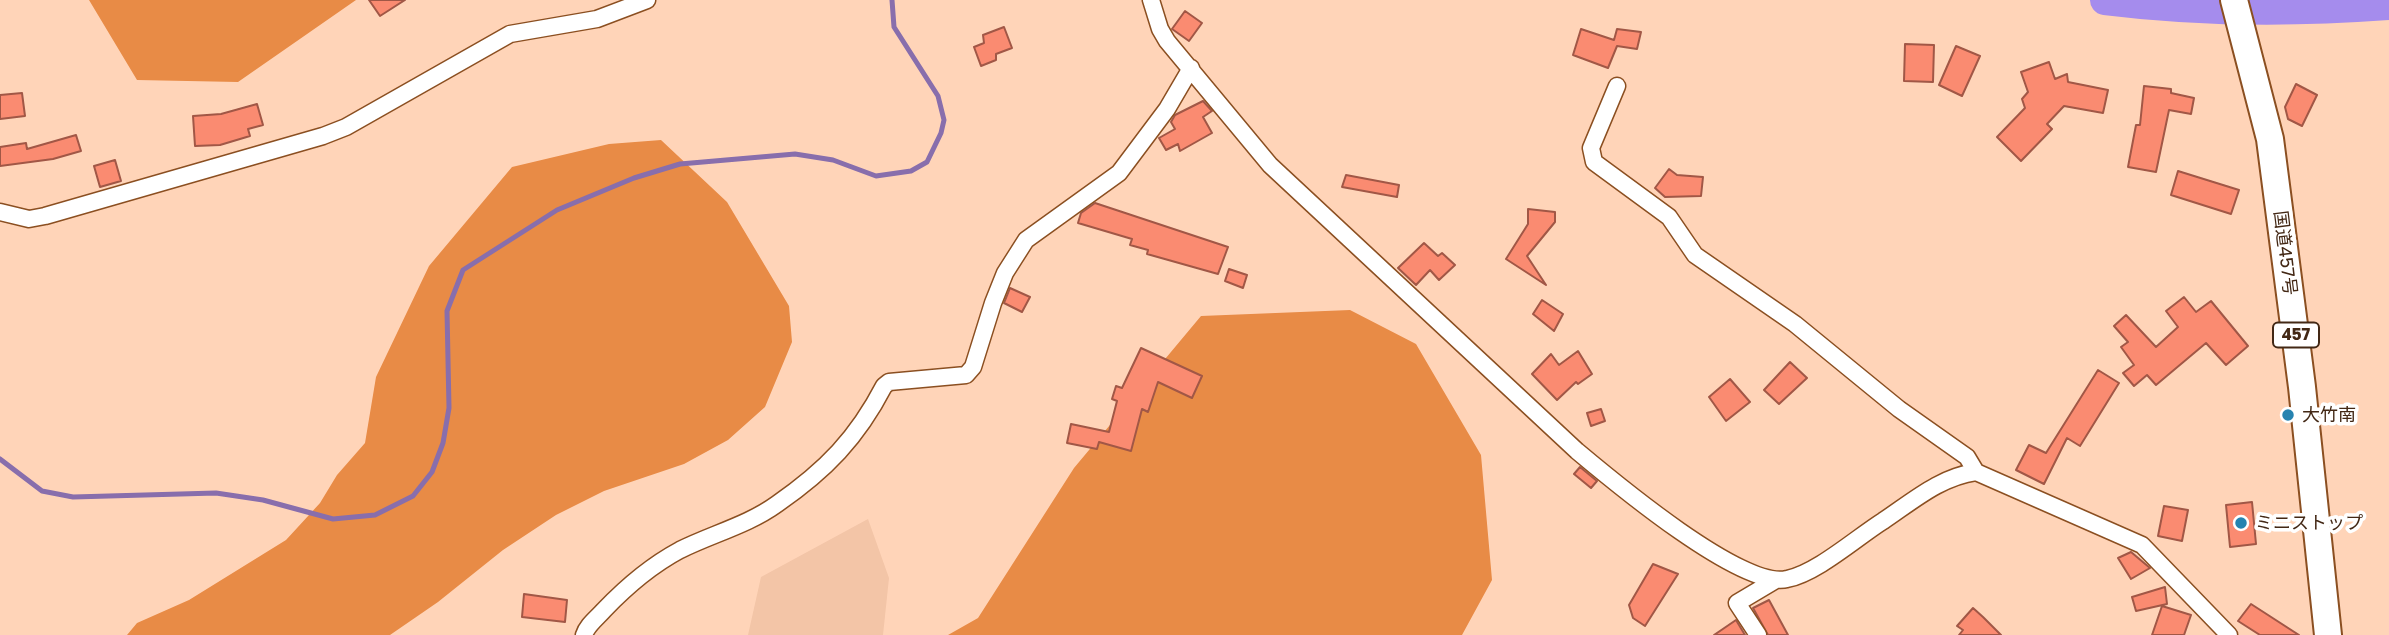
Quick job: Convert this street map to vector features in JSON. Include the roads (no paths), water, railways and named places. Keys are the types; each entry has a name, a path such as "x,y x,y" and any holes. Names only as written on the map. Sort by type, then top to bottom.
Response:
{"highway":[{"name":"国道457号","path":"2234,0 2270,139 2302,387 2328,635"}],"street":[{"path":"0,212 29,219 45,216 323,136 346,127 510,34 597,19 647,0"},
{"path":"1151,0 1160,29 1270,165 1577,451 1625,491 1743,572 1774,581"},
{"path":"584,635 613,601 652,568 680,550 755,518 778,504 844,449 884,386 966,374 973,368 997,293 1026,240 1119,173 1167,109 1191,68"},
{"path":"1617,86 1591,148 1594,162 1668,217 1695,255 1795,324 1899,409 1967,457 1976,472"},
{"path":"1758,635 1737,603 1774,581 1803,574 1946,478 1976,472 2143,545 2229,635"}],"waterway":[{"path":"0,459 42,491 73,497 216,493 263,500 333,519 375,515 413,496 432,472 443,443 449,408 447,311 463,270 557,210 634,178 680,164 795,154 833,160 876,176 911,171 927,162 944,120 938,96 894,27 892,0"},
{"path":"2105,0 2247,10 2389,5"}],"place":[{"name":"大竹南","path":"2288,415"},
{"name":"ミニストップ","path":"2241,523"}]}
